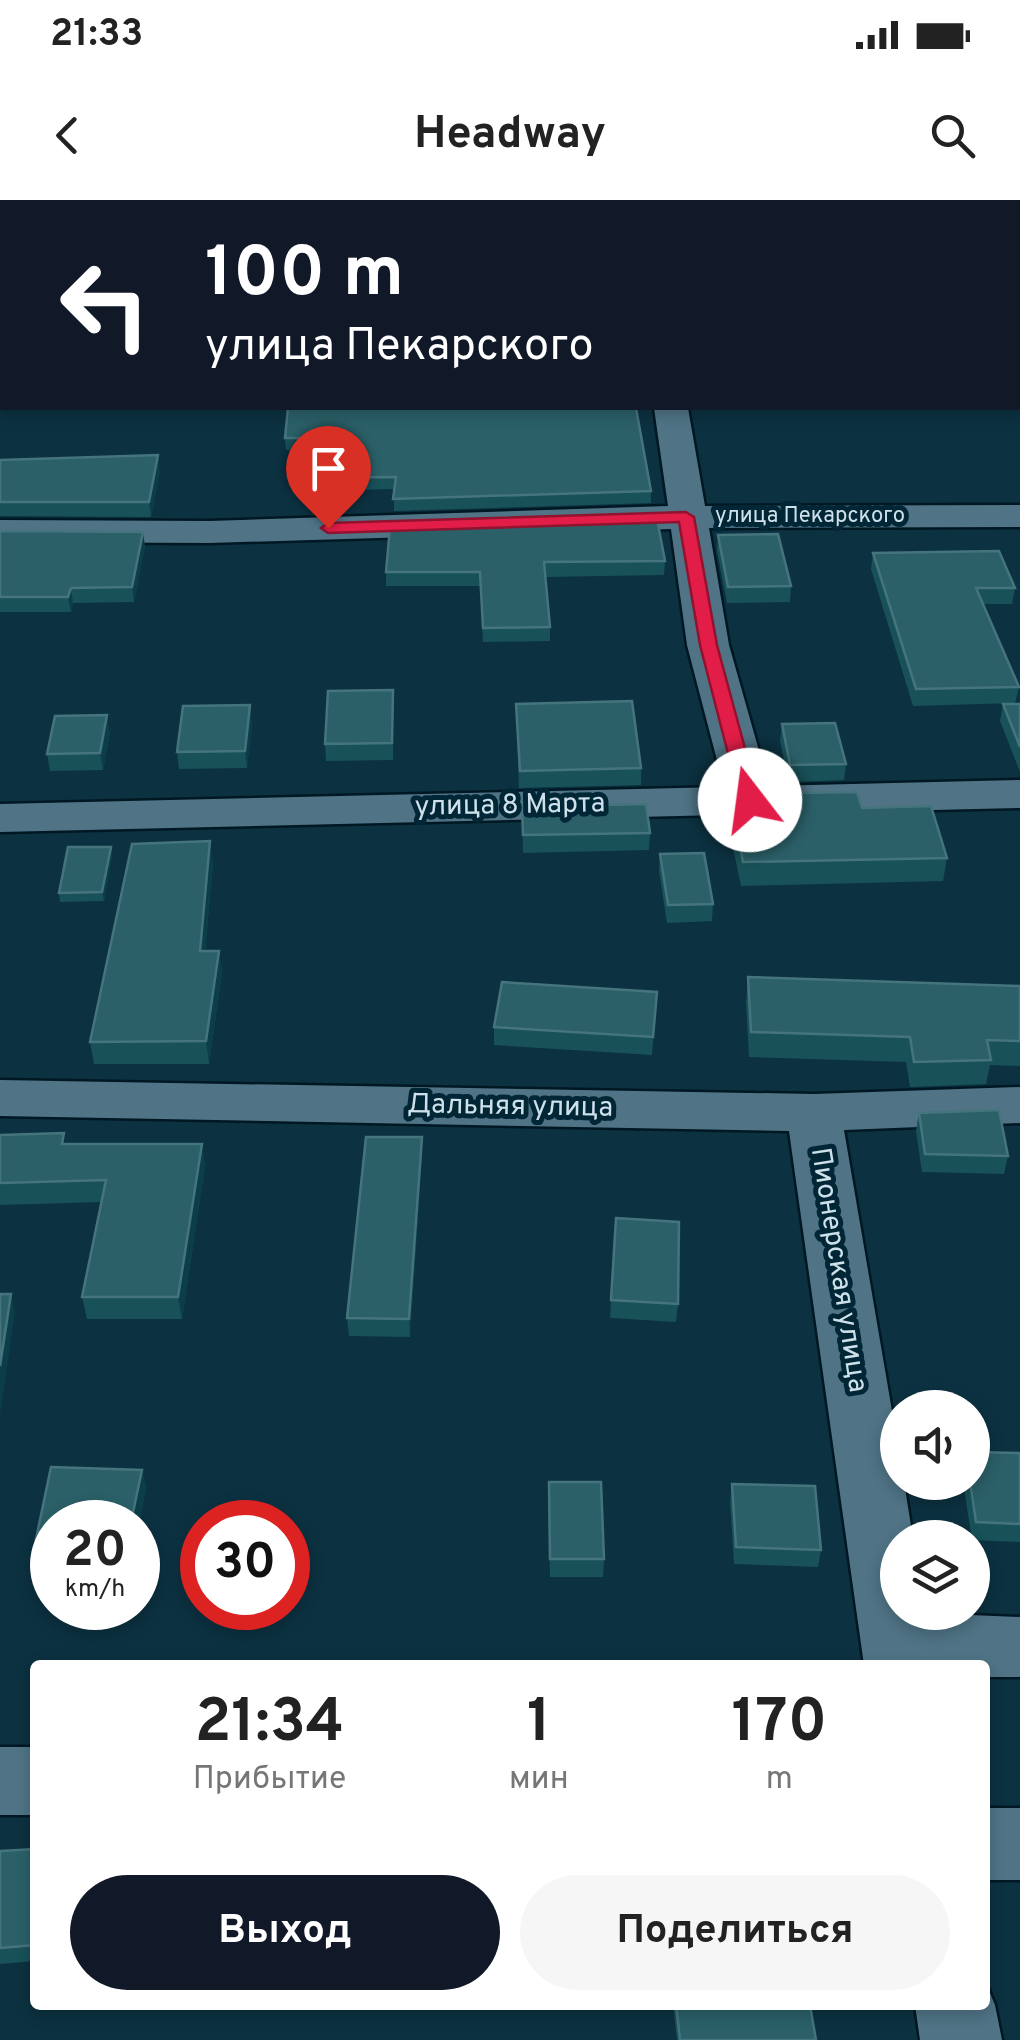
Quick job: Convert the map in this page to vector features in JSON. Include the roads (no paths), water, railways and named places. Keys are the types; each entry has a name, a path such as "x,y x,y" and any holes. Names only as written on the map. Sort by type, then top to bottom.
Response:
{"street":[{"path":"671,410 708,645 750,800"},
{"name":"улица Пекарского","path":"0,532 210,532 686,517 1020,516"},
{"name":"улица 8 Марта","path":"0,818 1020,794"},
{"name":"Дальняя улица","path":"0,1098 814,1112 1020,1105"},
{"name":"Пионерская улица","path":"814,1112 898,1656"},
{"path":"898,1656 1020,1647"},
{"path":"0,1781 30,1781"},
{"path":"990,1844 1020,1844"},
{"path":"956,2010 961,2040"}]}
